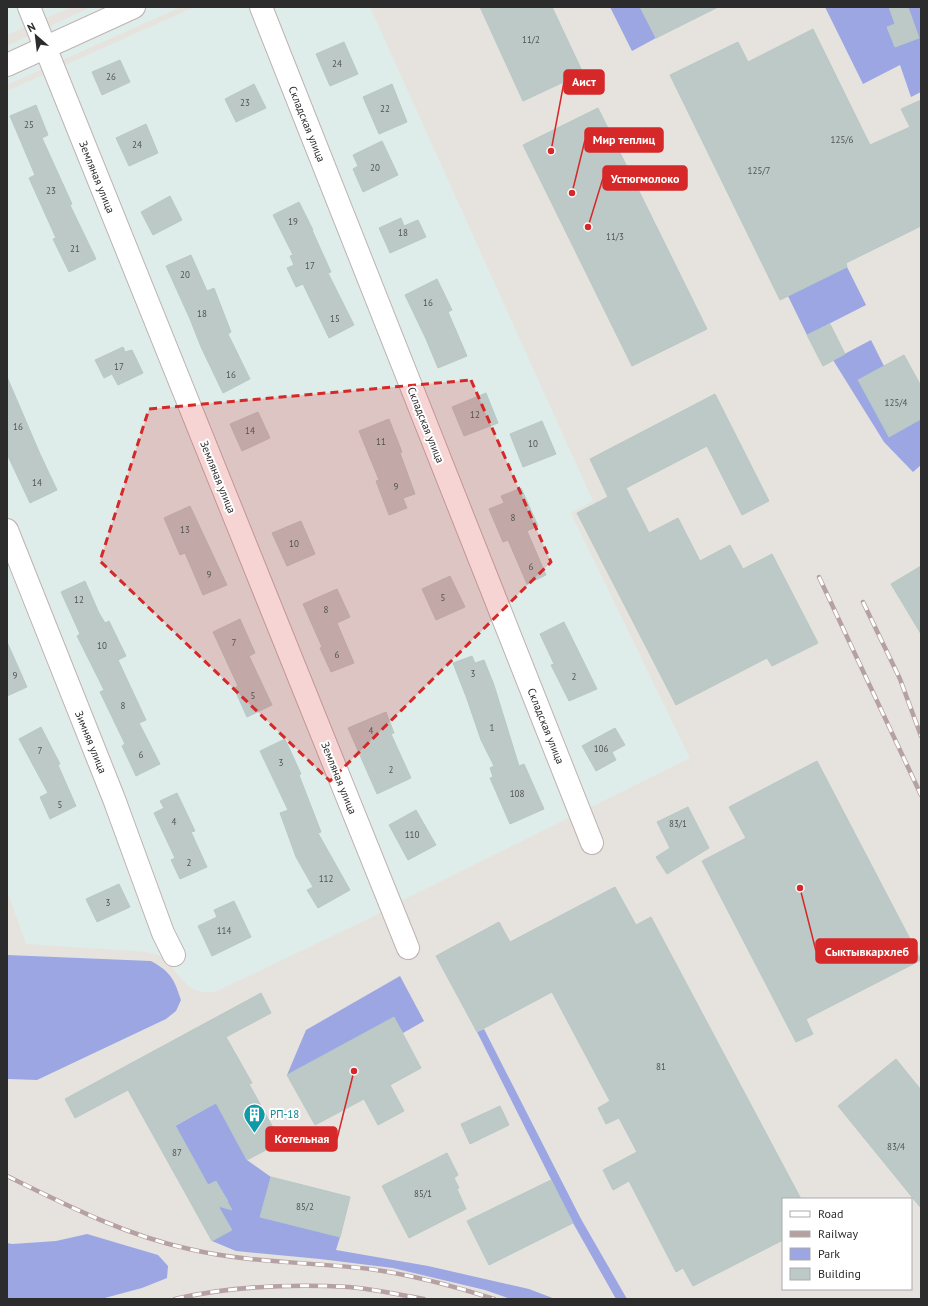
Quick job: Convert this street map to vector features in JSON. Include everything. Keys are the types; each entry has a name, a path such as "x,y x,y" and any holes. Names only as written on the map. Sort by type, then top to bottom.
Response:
{"street":[{"name":"Земляная улица","path":"29,7 408,948"},
{"path":"7,65 134,7"},
{"name":"Складская улица","path":"261,7 592,842"},
{"name":"Зимняя улица","path":"7,530 114,799 164,932 174,954"}],"highlighted area":[{"path":"471,380 551,562 330,781 100,561 149,409"}],"shaded area":[{"path":"71,7 91,7 7,46 7,35"},
{"path":"181,7 194,7 7,91 7,85"},
{"path":"370,7 921,7 921,1299 102,1299 142,1288 87,1234 56,1241 12,1244 7,1243 7,1079 37,1080 166,1019 151,961 7,955 7,891 26,944 146,952 155,954 163,957 185,983 193,989 201,992 215,992 364,921 403,900 690,758 571,513 593,501"}],"green space":[{"path":"610,7 640,7 656,38 632,51"},
{"path":"825,7 889,7 895,24 887,27 895,47 919,38 908,7 920,7 921,92 911,97 900,65 863,84"},
{"path":"847,267 866,305 807,335 788,296"},
{"path":"871,340 884,366 889,436 921,419 921,465 913,472 884,442 833,360"},
{"path":"7,955 151,961 163,969 171,977 181,1000 176,1011 166,1019 37,1080 7,1079"},
{"path":"400,976 424,1021 403,1033 394,1018 287,1075 306,1030"},
{"path":"484,1029 581,1219 627,1299 616,1299 573,1223 477,1032"},
{"path":"227,1097 229,1127 247,1160 271,1177 261,1217 340,1237 336,1250 428,1266 529,1289 555,1299 511,1299 485,1290 393,1268 236,1251 212,1241 231,1230 219,1207 228,1201 216,1181 208,1185 175,1126"},
{"path":"87,1234 158,1255 168,1266 167,1278 142,1288 101,1299 7,1299 7,1243 12,1244 56,1241"}],"building":[{"path":"480,7 552,7 583,73 523,101"},
{"path":"640,7 718,7 656,38"},
{"path":"889,7 908,7 919,38 895,47 887,27 895,24"},
{"path":"813,29 870,145 910,127 901,109 921,100 921,226 846,263 847,267 780,300 670,75 738,42 748,62"},
{"path":"344,42 358,74 330,86 316,54"},
{"path":"120,60 130,82 102,95 92,72"},
{"path":"254,84 266,108 236,122 225,99"},
{"path":"392,84 407,122 379,134 363,97"},
{"path":"36,105 48,135 42,138 72,204 70,205 96,259 69,272 53,239 56,238 29,178 35,175 10,116"},
{"path":"598,108 707,329 632,366 523,145"},
{"path":"146,124 158,153 129,166 116,138"},
{"path":"382,141 398,175 363,192 353,169 358,166 353,155"},
{"path":"170,196 182,220 153,235 141,212"},
{"path":"299,202 331,272 328,273 354,325 329,338 303,284 296,287 287,268 294,265 290,256 293,255 273,215"},
{"path":"401,218 404,226 418,220 426,237 390,253 379,228"},
{"path":"191,255 207,291 214,288 231,332 228,334 250,379 223,393 201,347 166,266"},
{"path":"437,279 452,310 448,312 467,356 438,368 405,295"},
{"path":"830,324 845,354 823,366 807,335"},
{"path":"123,347 125,352 132,350 143,373 118,385 112,374 104,378 95,360"},
{"path":"904,355 921,386 921,419 889,437 858,380"},
{"path":"7,377 57,490 30,503 7,454"},
{"path":"486,393 498,423 464,436 452,407"},
{"path":"715,394 769,501 742,515 707,446 626,488 649,533 678,518 700,561 730,545 743,569 772,554 818,643 772,666 767,658 676,705 577,513 608,497 590,459"},
{"path":"258,412 270,438 242,451 230,424"},
{"path":"389,419 402,452 400,453 415,494 403,498 407,508 389,515 376,481 379,480 359,431"},
{"path":"542,421 556,454 523,467 510,434"},
{"path":"521,488 538,526 527,531 546,575 527,584 508,540 503,542 489,509 504,503 501,496"},
{"path":"190,506 227,585 203,595 185,553 180,555 164,518"},
{"path":"301,521 315,554 287,566 272,533"},
{"path":"921,566 921,634 891,584"},
{"path":"450,576 465,607 436,620 422,589"},
{"path":"85,581 99,613 105,623 109,621 126,656 118,660 146,720 139,723 160,764 136,776 122,746 125,744 100,692 104,690 77,636 80,634 61,592"},
{"path":"337,589 350,617 337,623 354,663 331,672 303,604"},
{"path":"240,619 255,653 249,656 272,705 247,717 234,688 238,686 213,632"},
{"path":"564,622 597,689 569,701 551,665 554,664 540,634"},
{"path":"7,642 27,687 7,696"},
{"path":"472,656 475,663 484,660 494,685 519,766 524,764 544,809 510,824 490,778 493,777 490,768 494,766 481,740 453,663"},
{"path":"386,712 394,733 391,734 411,778 377,794 348,728"},
{"path":"41,727 60,764 58,765 76,806 50,819 40,797 48,793 19,739"},
{"path":"615,728 625,745 612,752 616,760 596,771 582,746"},
{"path":"285,739 301,774 299,775 321,832 318,833 350,890 318,908 307,890 313,887 296,857 280,813 288,810 260,751"},
{"path":"817,761 921,960 806,1019 813,1034 796,1042 702,861 746,838 729,807"},
{"path":"177,793 195,831 191,832 207,867 180,879 171,860 175,858 154,813 164,808 160,801"},
{"path":"688,807 709,848 667,874 656,857 670,848 657,822"},
{"path":"416,810 436,845 408,860 389,825"},
{"path":"119,884 130,907 97,922 86,899"},
{"path":"615,887 636,925 651,917 800,1198 782,1198 782,1241 693,1286 683,1268 676,1272 629,1181 613,1190 603,1170 637,1152 619,1118 606,1124 598,1108 610,1101 552,992 477,1032 436,956 499,922 510,942"},
{"path":"234,901 251,937 212,956 198,926 217,917 214,910"},
{"path":"261,993 271,1013 226,1037 252,1083 249,1084 281,1142 247,1160 216,1103 175,1125 208,1185 216,1181 232,1210 218,1206 232,1230 212,1241 128,1090 75,1118 65,1099"},
{"path":"394,1017 421,1068 390,1085 404,1111 378,1125 364,1099 315,1125 287,1075"},
{"path":"896,1059 921,1090 921,1208 838,1106"},
{"path":"500,1106 509,1125 470,1144 461,1124"},
{"path":"447,1153 458,1175 454,1178 466,1209 409,1238 382,1186"},
{"path":"271,1177 350,1197 340,1237 260,1217"},
{"path":"551,1180 573,1223 489,1265 467,1221"}],"railway":[{"path":"819,577 921,795"},
{"path":"863,602 900,679 921,736"},
{"path":"7,1176 96,1218 142,1236 165,1243 212,1254 234,1257 386,1271 433,1281 494,1299"},
{"path":"175,1299 218,1291 283,1286 349,1287 424,1299"}],"place":[{"name":"Аист","path":"551,151"},
{"name":"Мир теплиц","path":"572,193"},
{"name":"Устюгмолоко","path":"588,227"},
{"name":"Сыктывкархлеб","path":"800,888"},
{"name":"Котельная","path":"354,1071"},
{"name":"РП-18","path":"255,1134"}]}
